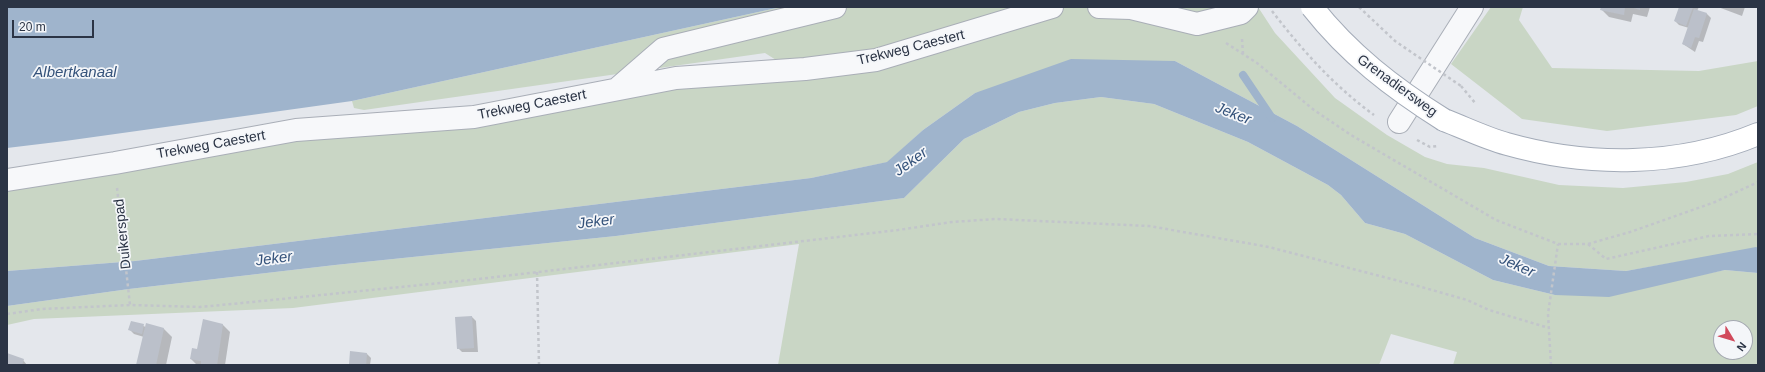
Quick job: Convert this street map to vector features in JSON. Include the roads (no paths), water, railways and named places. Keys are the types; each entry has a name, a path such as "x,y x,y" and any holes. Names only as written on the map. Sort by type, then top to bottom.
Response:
{"main road":[{"name":"Grenadiersweg","path":"1312,7 1332,33 1378,75 1410,99 1444,120 1507,144 1568,157 1633,161 1692,155 1736,144 1758,134"}],"lane":[{"path":"618,88 663,49 835,7"},
{"name":"Trekweg Caestert","path":"7,180 114,163 296,130 474,117 676,78 805,69 876,60 1052,7"},
{"path":"1099,7 1130,8 1196,24 1234,11"},
{"path":"1405,130 1472,7"}],"water":[{"name":"Albertkanaal","path":"7,7 781,7 352,101 7,148"},
{"name":"Jeker","path":"1071,59 1175,61 1297,126 1475,238 1549,266 1626,271 1756,247 1758,248 1758,273 1725,270 1609,297 1555,295 1493,280 1405,234 1365,223 1341,195 1328,185 1248,142 1154,104 1101,97 1055,103 1019,112 964,139 904,198 616,236 335,265 129,289 7,306 7,271 135,261 811,178 887,162 923,130 975,93"}],"waterway":[{"path":"1243,75 1272,118"}]}
